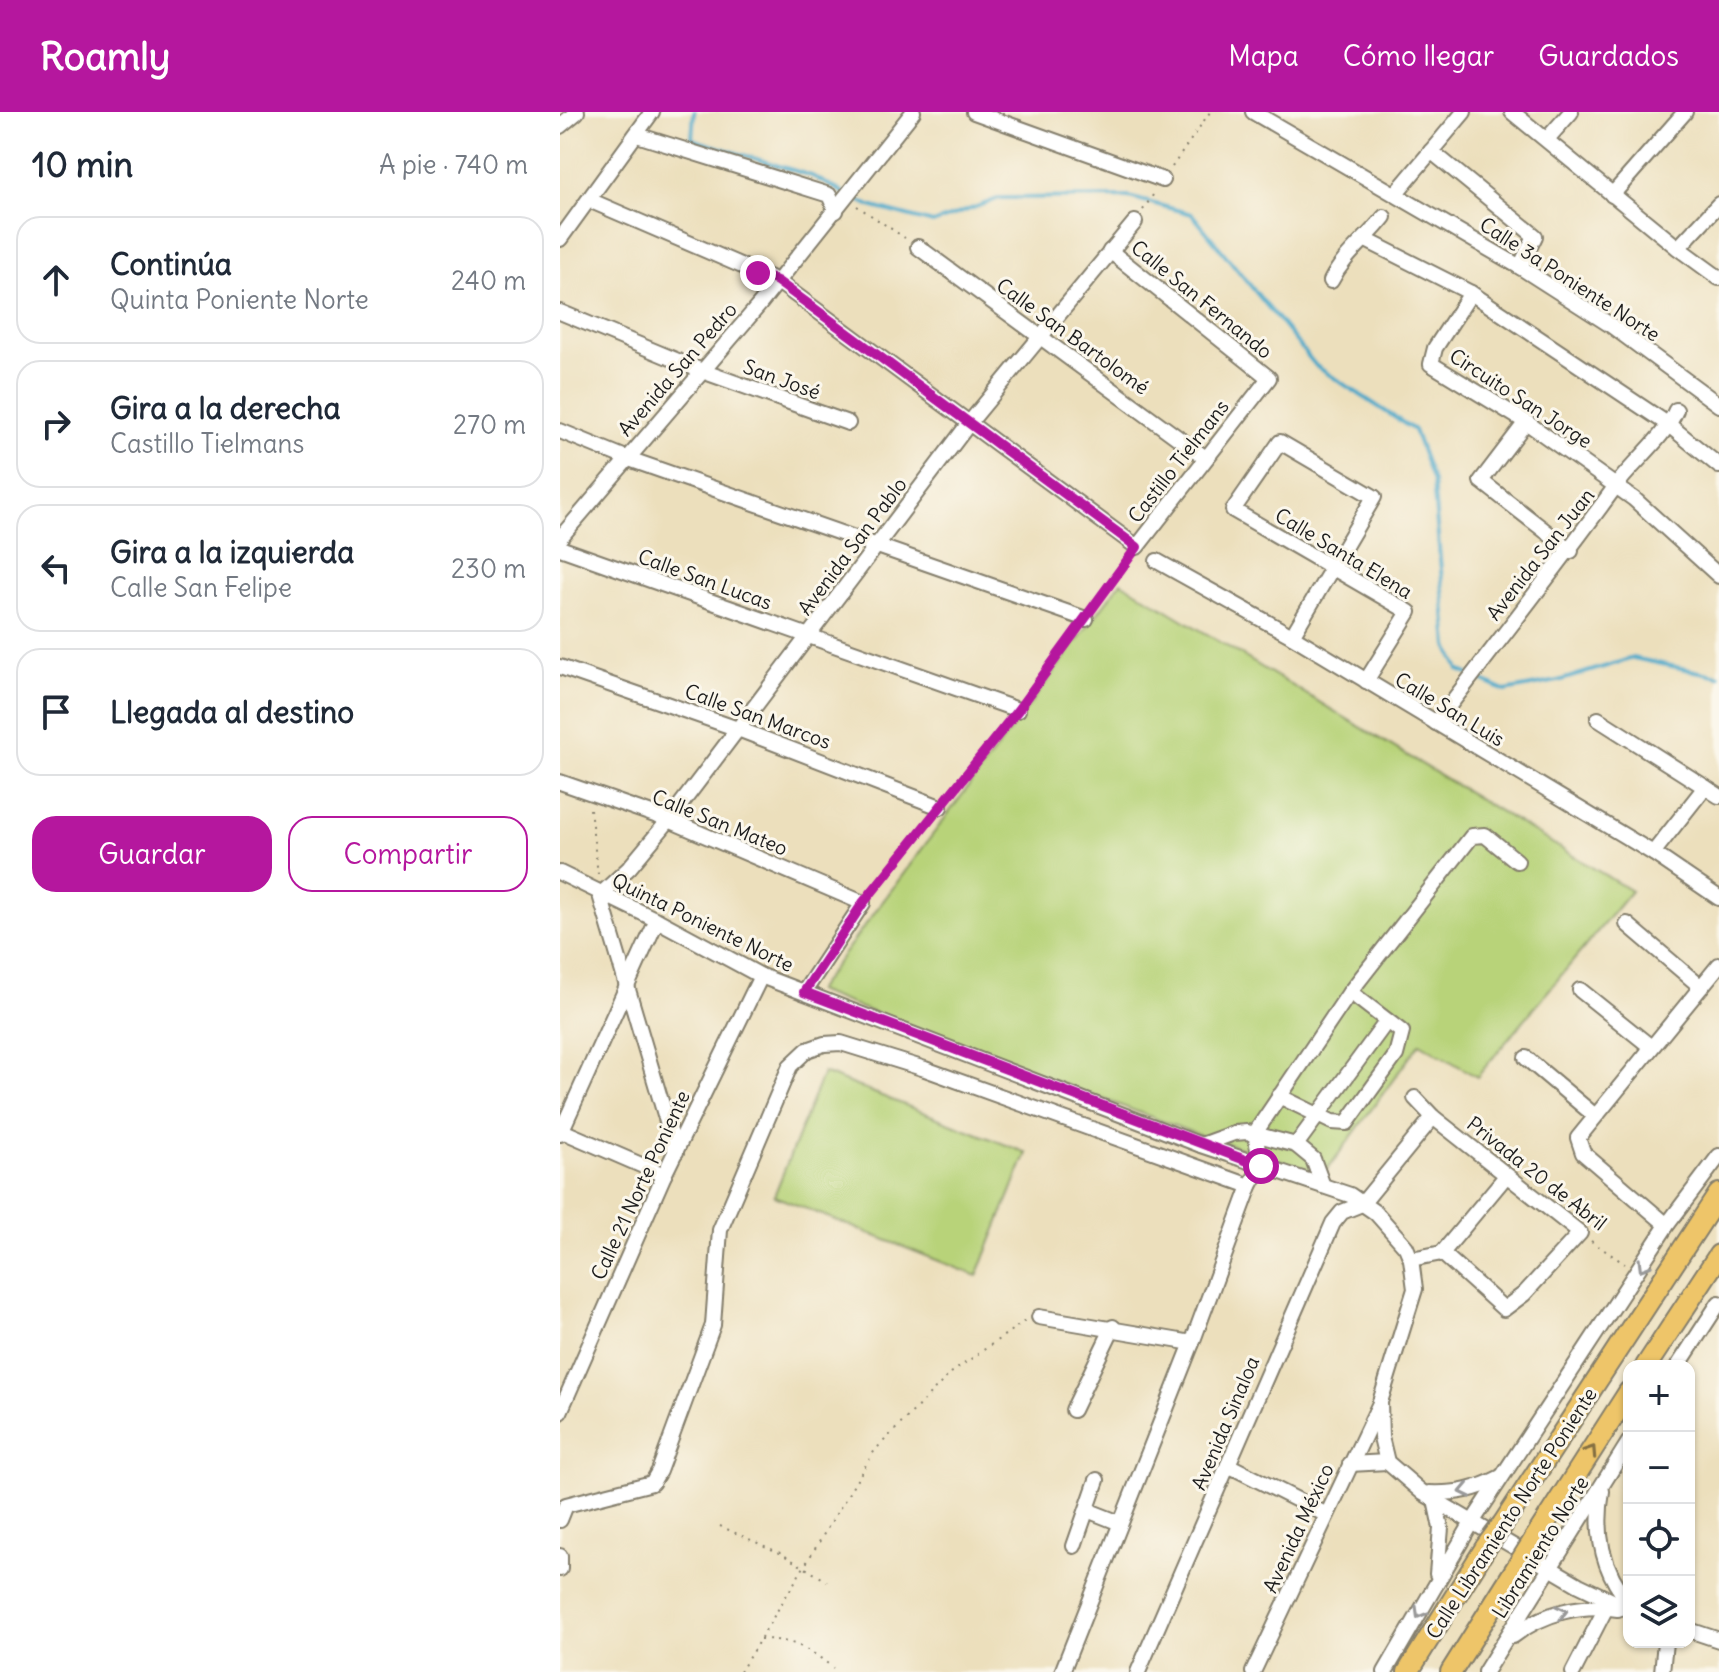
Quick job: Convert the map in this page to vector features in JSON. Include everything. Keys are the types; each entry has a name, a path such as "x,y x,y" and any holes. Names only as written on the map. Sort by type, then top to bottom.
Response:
{"highway":[{"name":"Calle Libramiento Norte Poniente","path":"1408,1672 1486,1547 1719,1194"},
{"path":"1650,1360 1719,1255"},
{"name":"Calle Libramiento Norte Poniente","path":"1451,1672 1623,1401"}],"street":[{"path":"560,126 577,112"},
{"path":"560,239 652,112"},
{"name":"Avenida San Pedro","path":"560,538 847,198 913,112"},
{"path":"974,112 1160,185"},
{"name":"Calle 3a Poniente Norte","path":"1253,112 1520,267 1612,326 1719,405"},
{"path":"1396,193 1464,112"},
{"path":"1512,112 1719,278"},
{"path":"1547,139 1571,112"},
{"path":"1612,195 1685,112"},
{"path":"637,135 829,195 836,211"},
{"path":"1431,151 1535,236 1520,267"},
{"path":"589,200 777,281 1137,547"},
{"path":"1678,248 1719,204"},
{"path":"1331,281 1352,248 1366,240 1384,217"},
{"name":"Avenida San Pablo","path":"600,895 629,868 669,820 970,422 1135,222"},
{"path":"1366,240 1471,293 1669,425 1719,466"},
{"name":"Calle San Bartolomé","path":"918,247 1204,457"},
{"name":"Calle San Fernando","path":"1110,251 1269,378"},
{"name":"Circuito San Jorge","path":"1471,293 1435,348 1431,364 1526,422 1616,486 1719,576"},
{"name":"San José","path":"560,312 702,371 848,423"},
{"name":"Castillo Tielmans","path":"1137,547 1204,457 1269,378"},
{"name":"Avenida San Juan","path":"1436,723 1487,654 1571,551 1616,486 1669,425 1676,410"},
{"path":"1526,422 1481,481 1571,551"},
{"path":"560,431 626,458 1086,619"},
{"name":"Calle Santa Elena","path":"1332,568 1374,497 1280,442 1233,510 1332,568 1409,612 1366,681"},
{"name":"Calle San Lucas","path":"560,548 1018,710"},
{"name":"Calle San Luis","path":"1157,561 1292,636 1653,853 1719,898"},
{"path":"1292,636 1332,568"},
{"name":"Calle San Marcos","path":"560,667 738,729 940,807"},
{"path":"1598,719 1719,796"},
{"name":"Calle San Mateo","path":"560,782 669,820 863,903"},
{"path":"1653,853 1705,787"},
{"path":"1062,1672 1192,1343 1250,1186 1261,1166 1255,1133 1350,992 1472,836 1485,835 1517,861"},
{"name":"Quinta Poniente Norte","path":"562,878 657,920 761,976 1201,1145 1350,1195 1376,1213 1411,1259"},
{"path":"600,895 676,1152"},
{"path":"804,992 863,903"},
{"path":"657,920 560,1132 664,1175"},
{"path":"1627,924 1701,987"},
{"path":"1667,1225 1581,1151 1579,1134 1719,965"},
{"name":"Calle 21 Norte Poniente","path":"560,1412 664,1175 761,976"},
{"path":"1580,990 1651,1047"},
{"path":"1279,1096 1339,1125 1347,1123 1396,1055 1403,1039 1402,1032 1350,992"},
{"path":"1296,1145 1315,1115 1387,1021"},
{"path":"560,1520 566,1505 652,1483 659,1471 713,1325 720,1230 790,1066 807,1050 824,1044 855,1047 940,1074 1250,1186"},
{"path":"1526,1058 1594,1115"},
{"name":"Privada 20 de Abril","path":"1415,1098 1433,1117 1580,1233"},
{"name":"Avenida Sinaloa","path":"1138,1672 1333,1223 1342,1212 1362,1204 1433,1117"},
{"path":"1201,1145 1234,1133 1255,1133 1296,1145 1313,1159 1323,1186"},
{"path":"1385,1672 1473,1521 1639,1273 1667,1225 1719,1156"},
{"path":"1506,1176 1442,1253 1411,1259 1415,1289 1380,1402 1381,1437 1387,1462 1429,1497 1552,1569 1623,1606"},
{"path":"1442,1253 1504,1309 1524,1294 1580,1233"},
{"path":"1682,1360 1719,1303"},
{"path":"1039,1317 1113,1327 1192,1343"},
{"path":"1073,1410 1113,1327"},
{"name":"Avenida México","path":"1253,1672 1380,1402"},
{"name":"Libramiento Norte","path":"1485,1672 1623,1451"},
{"path":"1350,1464 1387,1462"},
{"path":"1228,1465 1325,1514"},
{"path":"1429,1497 1479,1488 1504,1475"},
{"path":"1074,1546 1097,1480"},
{"path":"1573,1672 1611,1598 1597,1517 1603,1482"},
{"path":"1429,1497 1441,1528 1441,1556 1434,1589"},
{"path":"1087,1510 1120,1523"},
{"path":"560,1556 560,1569"},
{"path":"1504,1644 1526,1627 1551,1615 1611,1598 1623,1601"},
{"path":"1695,1632 1719,1640"},
{"path":"1662,1672 1664,1648"}],"path":[{"path":"1135,222 1210,112"},
{"path":"847,198 918,247"},
{"name":"Castillo Tielmans","path":"863,903 1018,710 1137,547"},
{"path":"589,793 600,895"},
{"name":"Privada 20 de Abril","path":"1580,1233 1639,1273"},
{"path":"740,1672 875,1450 951,1373 1024,1320 1039,1317"},
{"path":"720,1526 827,1581"},
{"path":"759,1639 791,1641 810,1649 833,1668"}],"green space":[{"path":"1121,582 1631,891 1477,1077 1420,1043 1324,1174 1199,1135 816,991"},
{"path":"823,1073 1027,1153 977,1276 774,1196"}],"waterway":[{"path":"694,112 692,139 812,176 844,193"},
{"path":"852,197 870,206 933,223 1000,198 1129,197 1192,214 1316,366 1414,430 1433,482 1448,646 1459,670 1505,691 1558,681 1633,658 1719,676"}],"route":[{"path":"758,273 777,281 1137,547 1018,710 863,903 804,992 1261,1166"}]}
